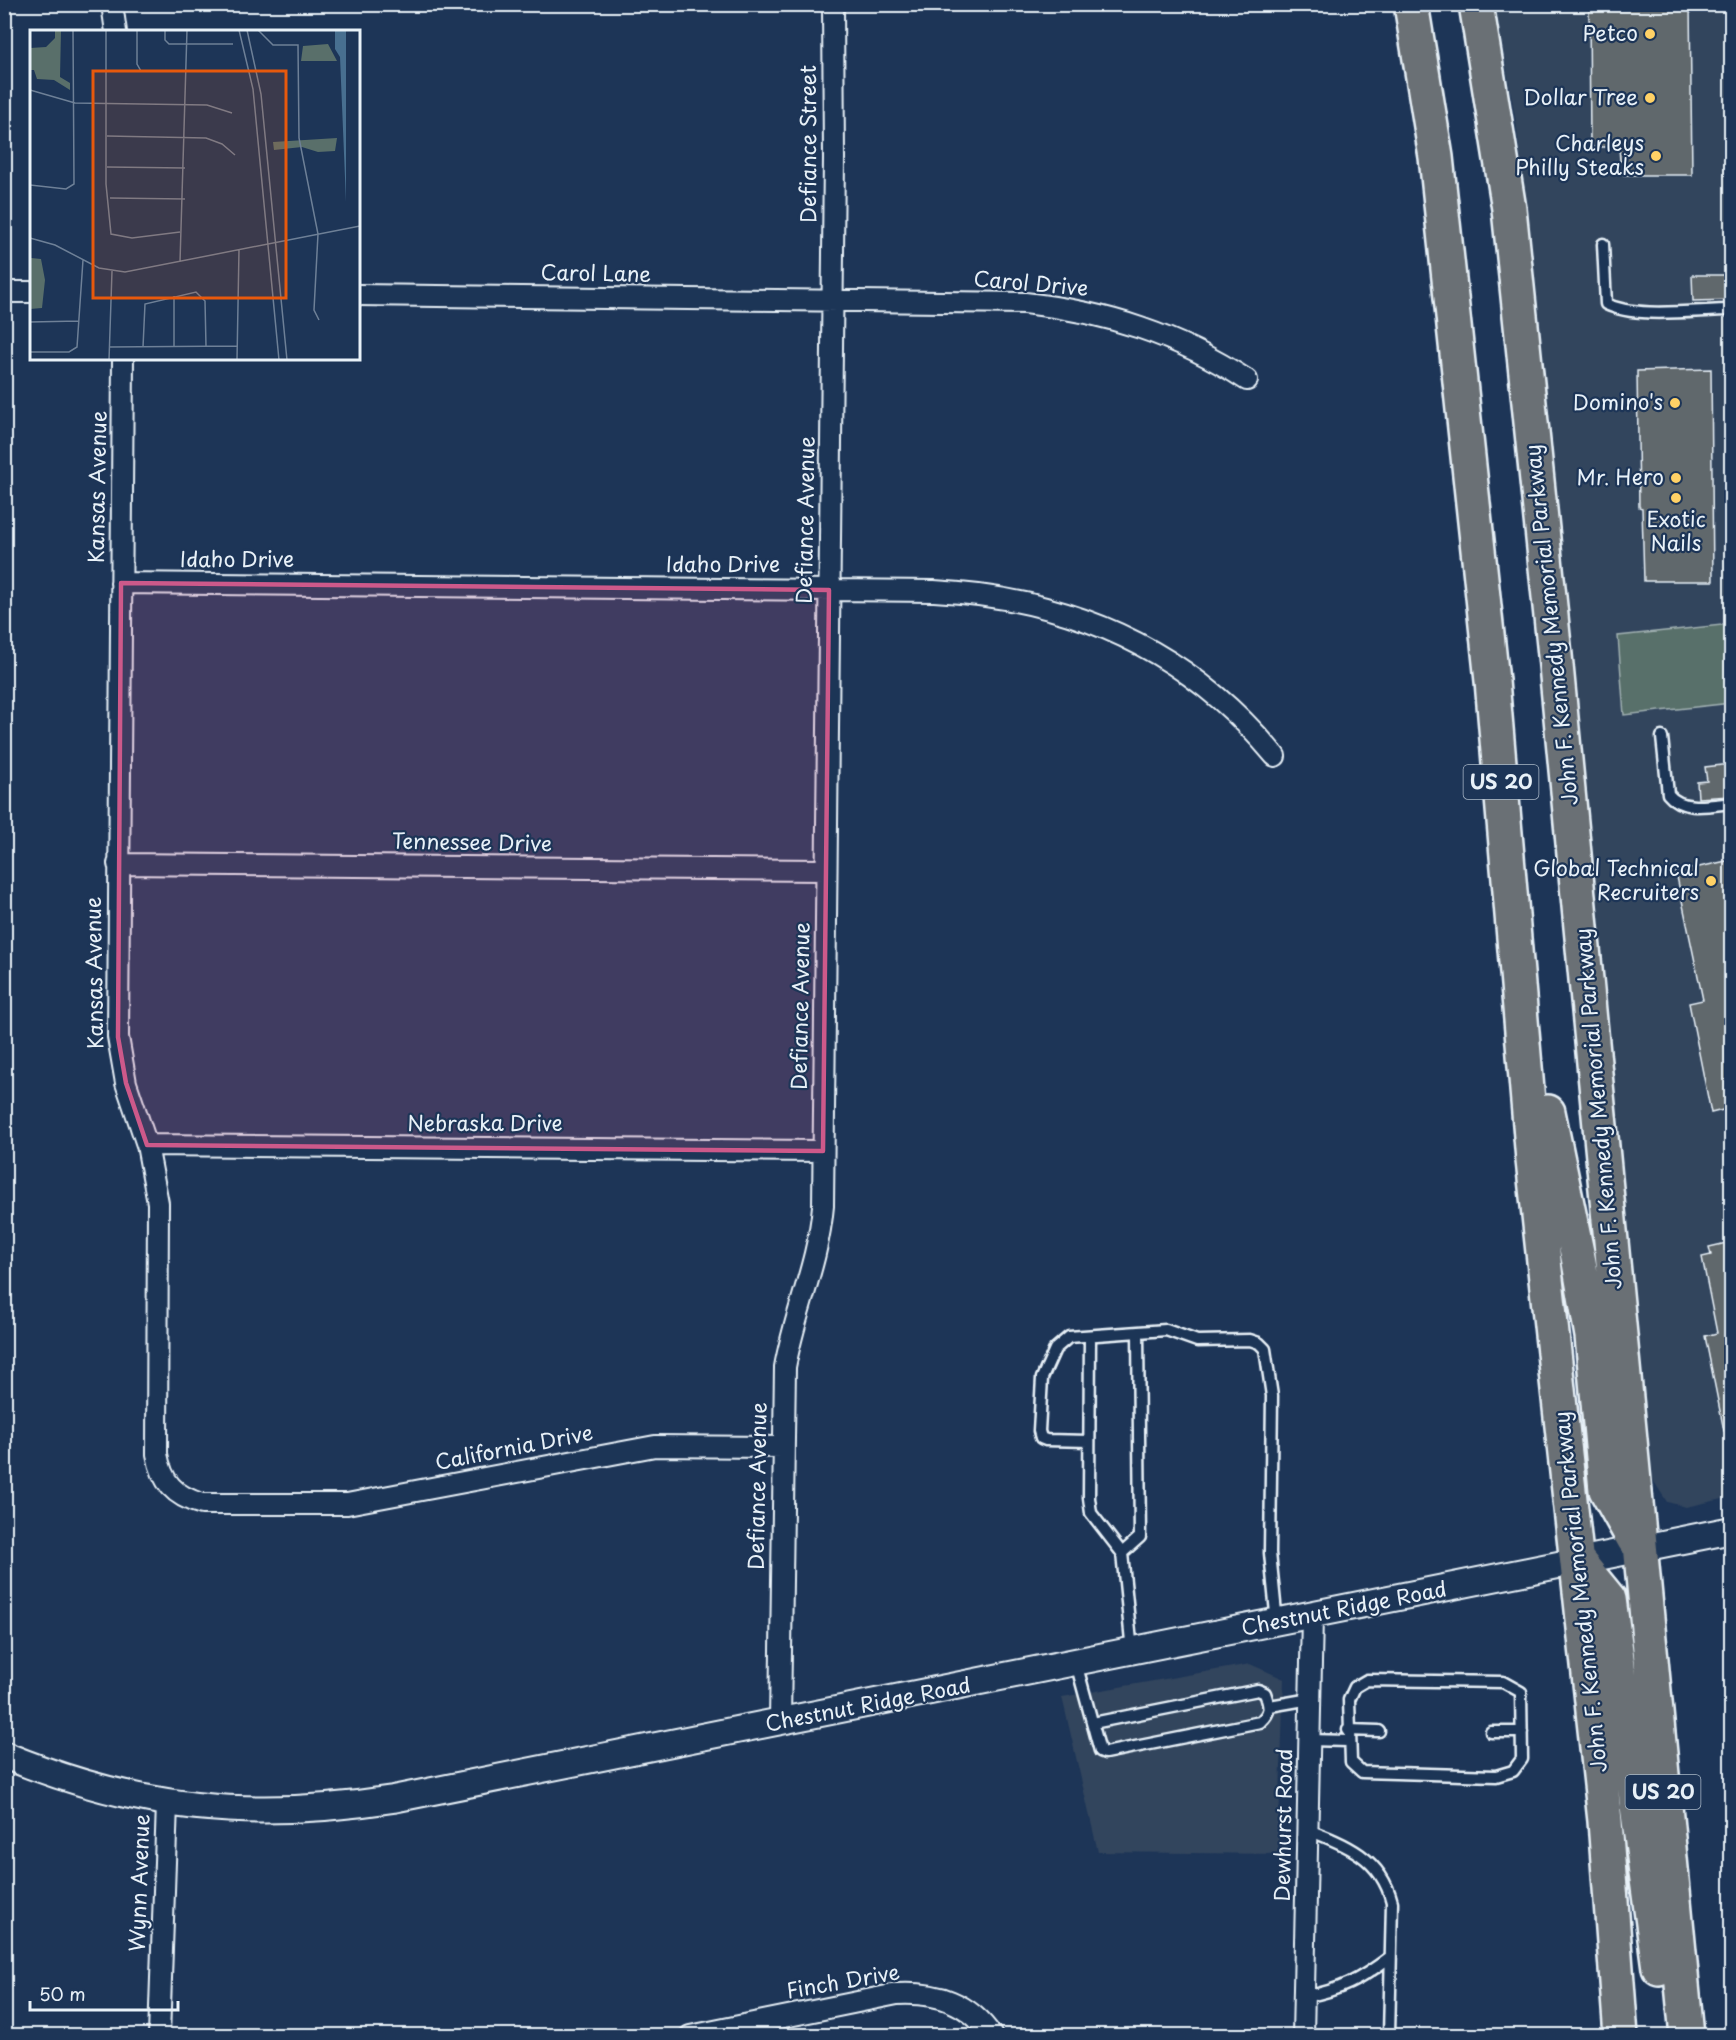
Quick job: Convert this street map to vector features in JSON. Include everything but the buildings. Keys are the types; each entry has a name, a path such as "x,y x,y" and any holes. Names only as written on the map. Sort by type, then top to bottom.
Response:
{"highway":[{"name":"John F. Kennedy Memorial Parkway","path":"1411,4 1436,157 1492,681 1533,1160 1605,1821 1621,2036"},
{"name":"John F. Kennedy Memorial Parkway","path":"1476,4 1509,209 1555,655 1687,2036"},
{"path":"1512,909 1556,1155 1592,1336 1606,1490 1639,1549"},
{"path":"1578,1561 1609,1599 1668,2036"}],"street":[{"path":"112,4 116,30"},
{"name":"Defiance Street","path":"832,292 833,4"},
{"path":"4,292 30,292"},
{"name":"Carol Lane","path":"360,296 832,292"},
{"name":"Carol Drive","path":"832,292 1064,307 1131,323 1177,340 1213,358 1247,380"},
{"name":"Defiance Avenue","path":"780,1722 785,1367 795,1321 811,1276 819,1241 823,1151 832,292"},
{"name":"Kansas Avenue","path":"123,360 118,1037 126,1083 147,1145 158,1203 157,1454 160,1471 166,1483 185,1500 202,1504 256,1504"},
{"name":"Idaho Drive","path":"121,583 970,593 1019,601 1086,620 1148,649 1190,675 1250,726 1275,756"},
{"name":"Tennessee Drive","path":"118,864 826,870"},
{"name":"Nebraska Drive","path":"147,1145 823,1151"},
{"name":"California Drive","path":"256,1504 347,1504 371,1501 655,1446 783,1447"},
{"name":"Chestnut Ridge Road","path":"4,1755 46,1772 104,1790 167,1804 224,1810 280,1811 337,1808 405,1797 1731,1530"},
{"name":"Dewhurst Road","path":"1303,2036 1312,1616"},
{"name":"Wynn Avenue","path":"159,2036 167,1804"},
{"name":"Finch Drive","path":"690,2036 724,2032 897,1994 922,1993 945,1998 966,2008 992,2036"}],"lane":[{"path":"1603,244 1606,304 1614,308 1637,312 1731,310"},
{"path":"1662,737 1668,794 1672,799 1686,805 1731,804"},
{"path":"1089,1441 1046,1440 1041,1438 1039,1431 1042,1378 1056,1349 1069,1337 1166,1330 1197,1341 1250,1340 1265,1349 1272,1396 1270,1553 1277,1623"},
{"path":"1122,1553 1140,1537 1138,1332"},
{"path":"1090,1336 1091,1513 1122,1553 1132,1652"},
{"path":"1076,1663 1100,1751 1105,1753 1260,1722 1268,1714 1270,1706 1265,1693 1258,1689 1093,1723"},
{"path":"1367,1680 1503,1682 1521,1692 1522,1758 1513,1771 1496,1776 1362,1772 1351,1762 1348,1736 1349,1700 1355,1687 1367,1680"},
{"path":"1270,1706 1310,1699"},
{"path":"1310,1740 1379,1731"},
{"path":"1491,1732 1522,1732"},
{"path":"1308,1830 1348,1845 1372,1864 1388,1888 1392,1902 1389,2036"},
{"path":"1304,1997 1332,1992 1362,1979 1390,1957"}],"highlighted area":[{"path":"121,583 829,590 823,1151 147,1145 126,1083 118,1037"}],"shaded area":[{"path":"1495,5 1731,5 1732,1497 1686,1507 1667,1502 1651,1477 1536,284 1516,123"},
{"path":"1250,1664 1284,1679 1278,1854 1098,1852 1062,1697"}],"green space":[{"path":"1731,624 1731,703 1624,715 1618,636"}],"place":[{"name":"Petco","path":"1650,34"},
{"name":"Dollar Tree","path":"1650,98"},
{"name":"Charleys Philly Steaks","path":"1656,156"},
{"name":"Domino's","path":"1675,403"},
{"name":"Mr. Hero","path":"1676,478"},
{"name":"Exotic Nails","path":"1676,498"},
{"name":"Global Technical Recruiters","path":"1711,881"}]}
